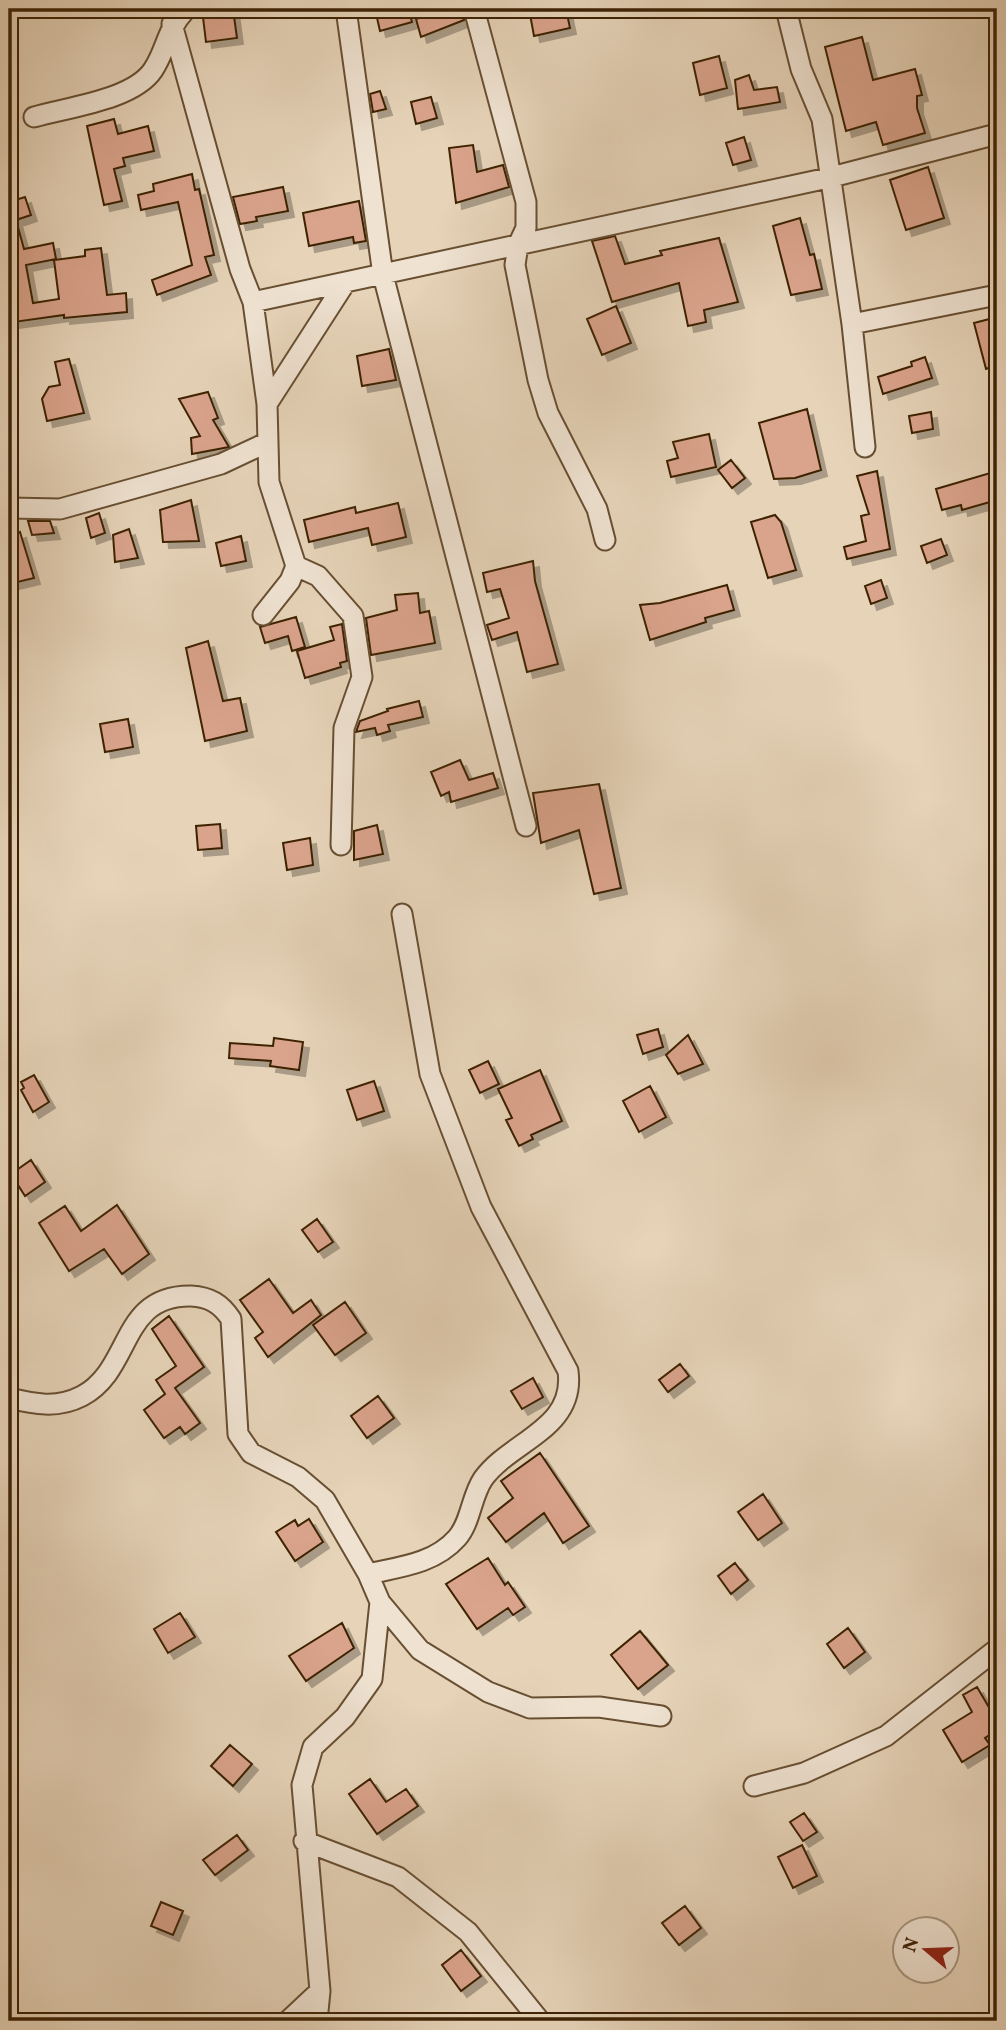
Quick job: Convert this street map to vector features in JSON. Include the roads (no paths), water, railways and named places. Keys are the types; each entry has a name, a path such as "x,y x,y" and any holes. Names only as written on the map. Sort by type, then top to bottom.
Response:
{"street":[{"path":"34,117 132,90 153,70 172,24 186,9"},
{"path":"346,9 383,275 526,826"},
{"path":"474,9 526,202 526,228 518,245 515,265 538,380 548,413 597,509 605,540"},
{"path":"786,9 801,69 822,119 828,178 852,324 865,447"},
{"path":"172,24 240,269 253,302 267,404 269,482 296,566 290,582 263,615"},
{"path":"253,302 828,178 997,134"},
{"path":"267,404 345,283"},
{"path":"852,324 997,295"},
{"path":"9,508 60,509 221,464 268,442"},
{"path":"296,566 318,576 353,616 362,677 344,728 341,845"},
{"path":"368,1574 428,1560 457,1538 481,1483 497,1460 541,1433 568,1396 569,1383 568,1371 481,1207 430,1074 402,914"},
{"path":"9,1398 45,1407 83,1396 112,1370 136,1319 171,1296 202,1297 222,1306 230,1319 238,1434 251,1453 298,1477 325,1500 368,1574 380,1602 420,1650 488,1692 530,1708 599,1707 661,1716"},
{"path":"317,2021 320,1991 304,1841 302,1785 313,1747 345,1717 372,1679 380,1602"},
{"path":"754,1786 804,1773 886,1736 997,1649"},
{"path":"304,1841 398,1877 468,1932 540,2021"},
{"path":"288,2021 320,1991"}]}
